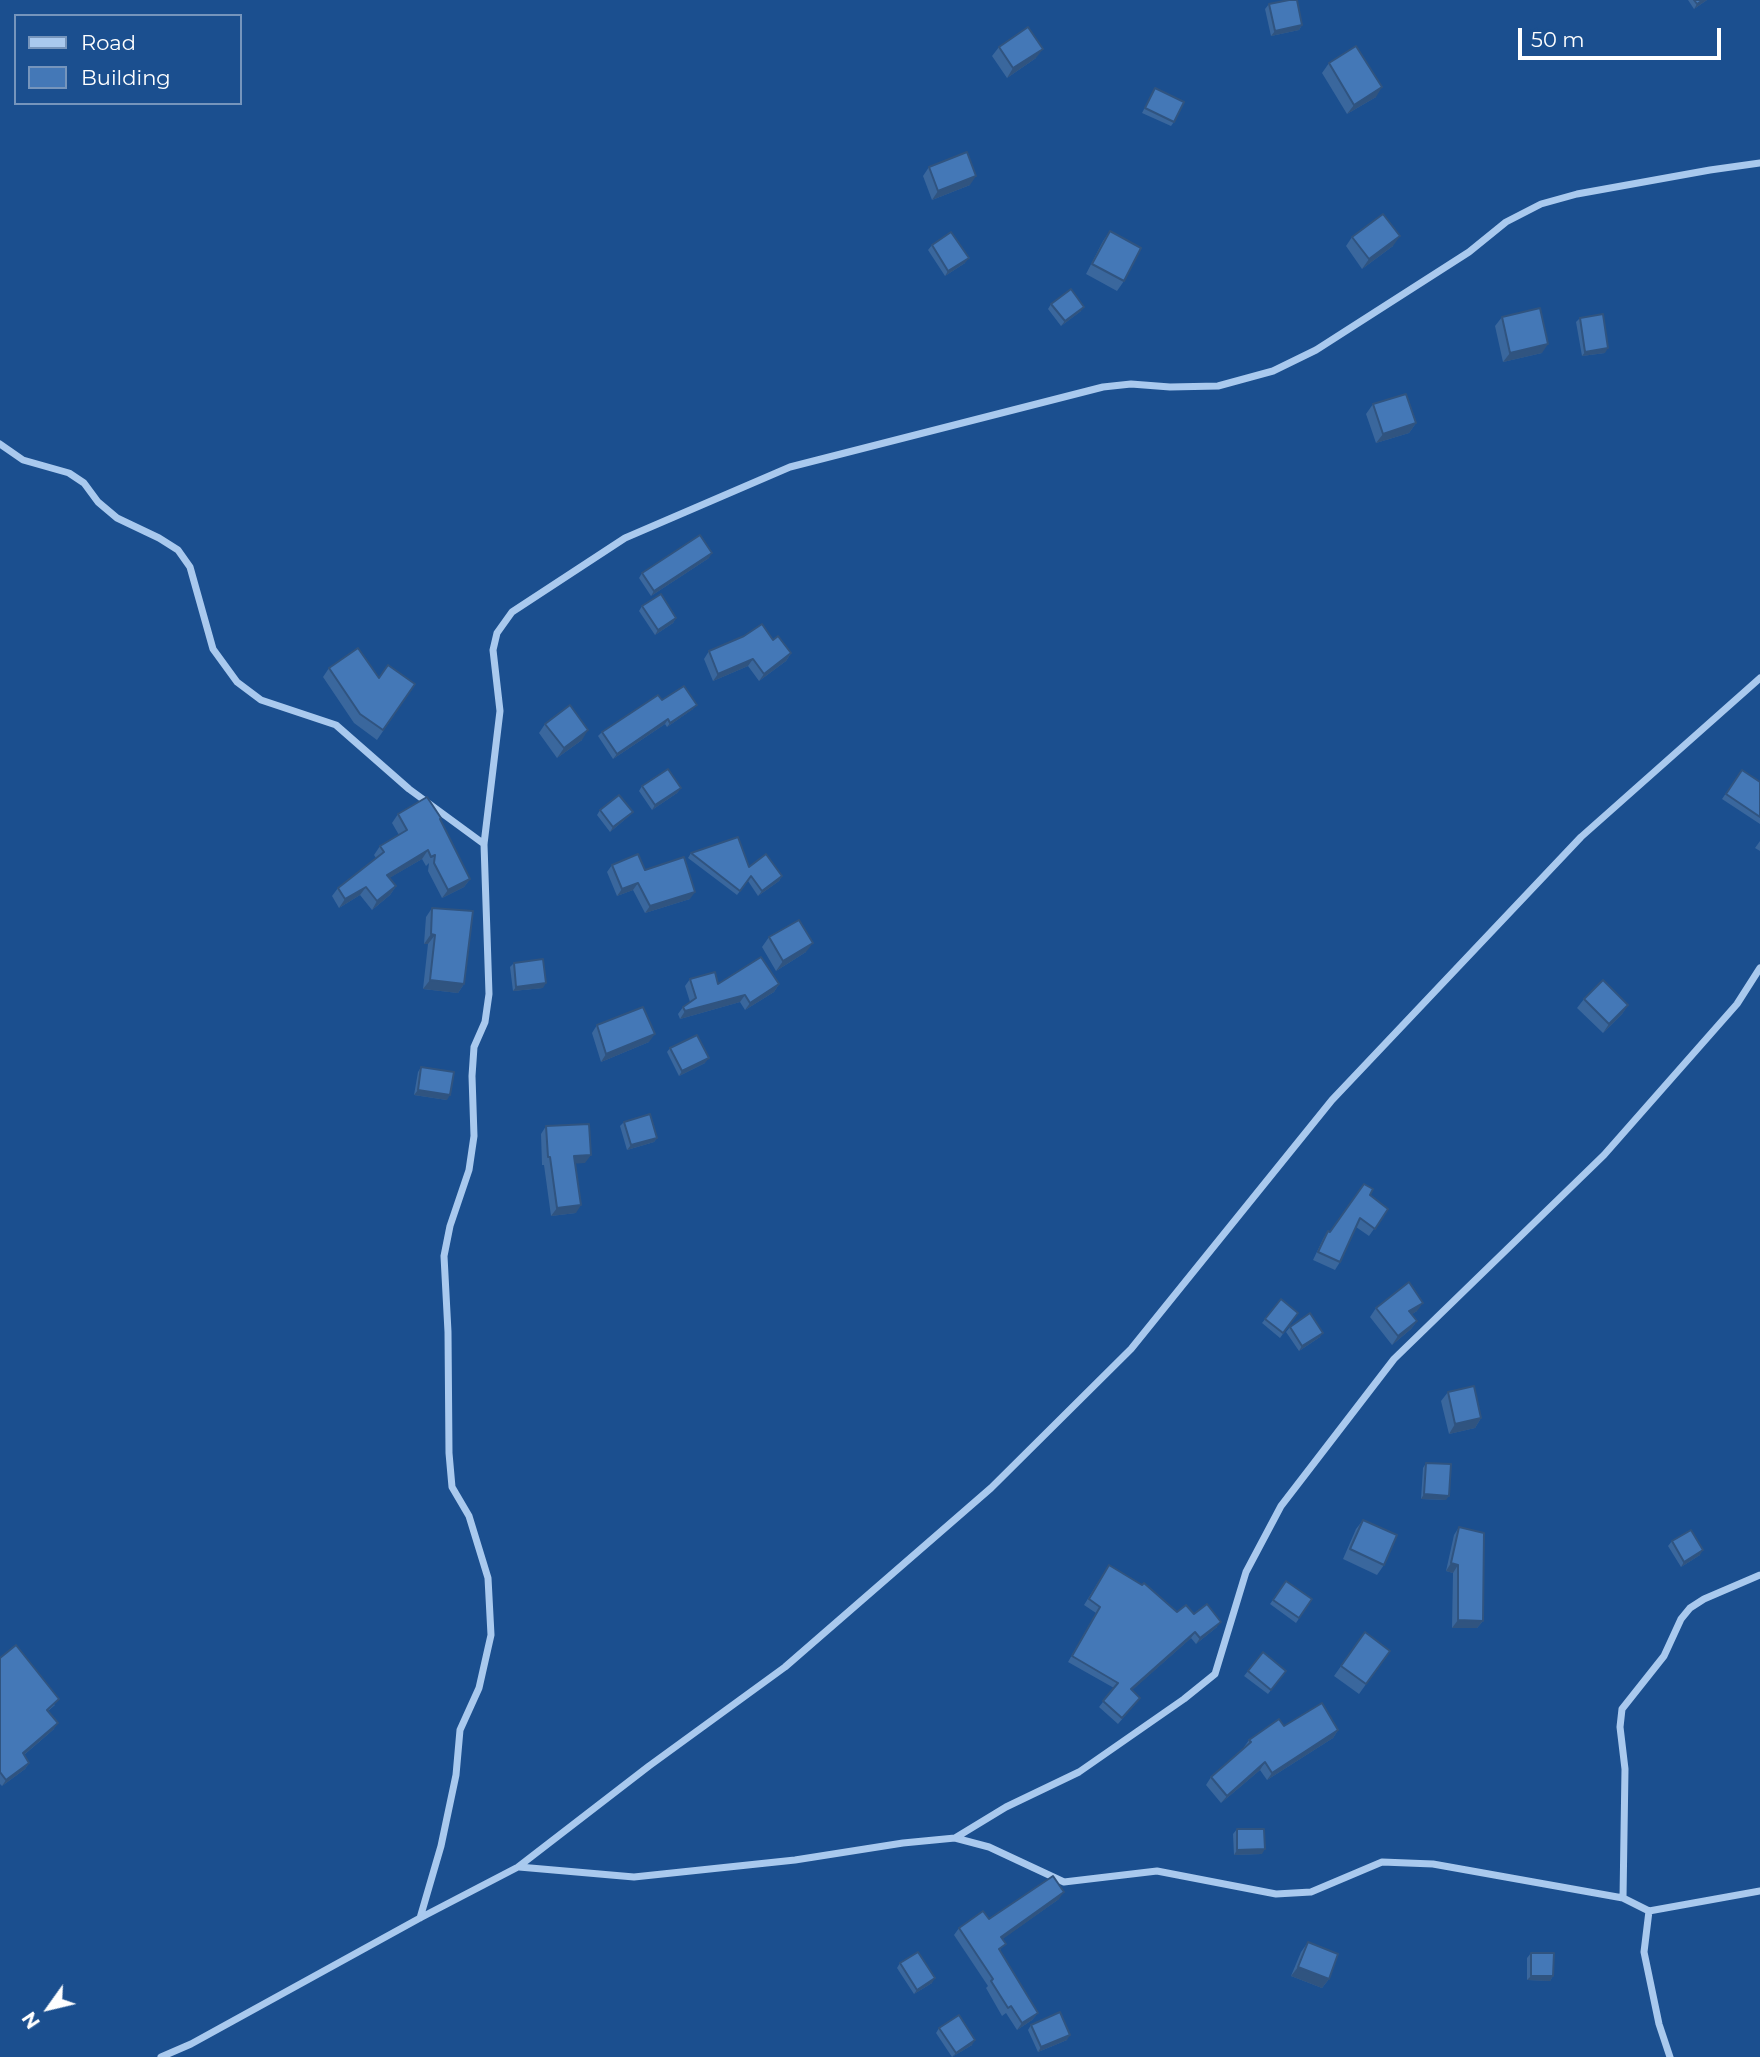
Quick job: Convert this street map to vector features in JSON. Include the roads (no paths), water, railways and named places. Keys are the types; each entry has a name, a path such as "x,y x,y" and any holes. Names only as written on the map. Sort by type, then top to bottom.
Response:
{"street":[{"path":"421,1918 441,1846 456,1775 460,1730 479,1688 491,1635 488,1578 469,1516 452,1487 444,1256 450,1226 469,1170 474,1136 474,1047 485,1022 489,994 484,844 500,710 493,650 497,633 512,612 625,538 790,467 1103,387 1131,384 1170,387 1218,386 1273,371 1316,350 1469,253 1506,222 1541,204 1590,192 1760,163"},
{"path":"0,444 23,460 69,473 117,519 178,550 190,567 213,649 237,682 261,700 336,725 409,789 484,844"},
{"path":"161,2057 191,2044 518,1867 649,1766 785,1667 991,1488 1131,1349 1332,1100 1581,837 1760,678"},
{"path":"955,1838 1006,1807 1079,1772 1185,1699 1215,1674 1246,1572 1281,1506 1394,1359 1604,1155 1737,1004 1760,968"},
{"path":"1623,1898 1625,1769 1620,1727 1622,1709 1664,1656 1681,1619 1690,1608 1760,1574"},
{"path":"518,1867 634,1877 795,1860 903,1843 955,1838 989,1847 1064,1882 1157,1871 1276,1894 1311,1892 1382,1862 1433,1864 1623,1898 1649,1911 1760,1891"},
{"path":"1649,1911 1644,1952 1659,2024 1670,2057"}]}
